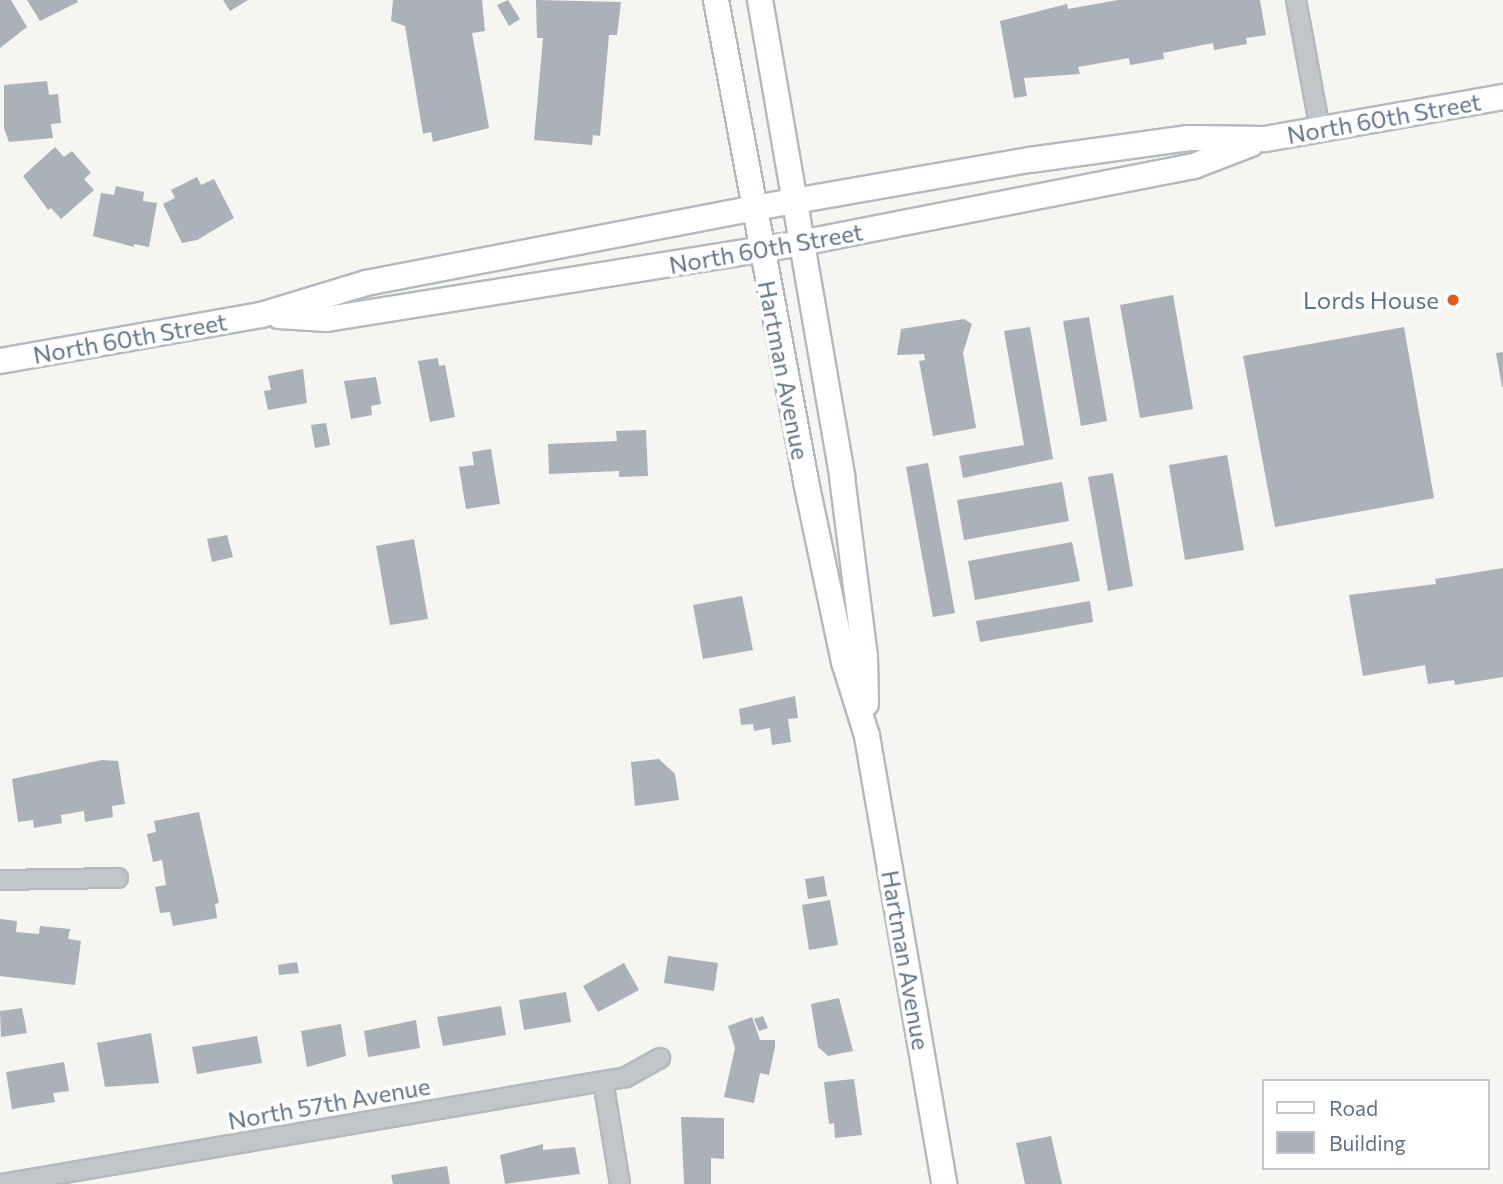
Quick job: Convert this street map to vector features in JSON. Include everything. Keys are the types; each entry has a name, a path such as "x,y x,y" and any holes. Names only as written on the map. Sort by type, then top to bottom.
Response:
{"main road":[{"name":"Hartman Avenue","path":"716,0 761,249 844,662 867,736 944,1184"},
{"name":"Hartman Avenue","path":"760,0 842,477 865,657 867,736"},
{"name":"North 60th Street","path":"261,316 327,318 800,243 1194,166 1265,139 1503,97"},
{"name":"North 60th Street","path":"0,361 261,316 366,283 793,201 1188,138 1265,139"}],"street":[{"path":"1296,0 1320,129"},
{"path":"0,880 118,878"},
{"name":"North 57th Avenue","path":"1,1184 626,1077 660,1058"},
{"path":"603,1081 620,1184"}],"building":[{"path":"0,0 11,0 27,27 0,48"},
{"path":"27,0 77,0 78,2 40,21"},
{"path":"223,0 248,0 230,11"},
{"path":"393,0 482,0 485,31 472,33 489,128 433,142 431,132 423,134 405,26 391,21"},
{"path":"508,0 520,19 509,26 497,5"},
{"path":"536,0 621,2 617,35 609,35 600,136 593,135 592,145 534,140 543,38 537,38"},
{"path":"1118,0 1260,0 1266,35 1246,38 1247,44 1214,50 1213,43 1163,53 1164,59 1130,65 1129,58 1078,67 1080,74 1024,78 1027,96 1014,98 1000,21 1067,4 1068,9"},
{"path":"47,81 49,95 58,94 61,123 51,124 53,138 9,142 4,128 4,85"},
{"path":"55,147 64,157 72,151 91,173 84,179 94,190 61,219 51,208 48,210 23,176"},
{"path":"197,177 201,185 214,179 234,218 197,240 182,243 163,204 175,198 171,190"},
{"path":"116,186 144,192 143,201 157,203 149,247 134,244 134,247 93,236 101,193 114,195"},
{"path":"1173,295 1193,409 1140,418 1120,305"},
{"path":"1089,317 1107,421 1081,426 1063,321"},
{"path":"964,319 972,324 963,353 976,428 933,436 919,361 925,360 924,354 897,355 901,329"},
{"path":"1030,327 1053,459 963,478 959,456 1024,445 1004,331"},
{"path":"1404,327 1434,498 1275,527 1243,356"},
{"path":"1503,352 1503,387 1502,387 1496,353"},
{"path":"438,358 439,366 445,365 455,417 430,422 418,361"},
{"path":"303,369 307,403 268,410 264,391 271,390 268,376"},
{"path":"376,377 381,404 371,406 372,415 351,419 344,381"},
{"path":"326,423 330,445 315,448 311,425"},
{"path":"646,430 648,476 619,477 619,471 549,474 548,444 617,441 616,431"},
{"path":"491,449 500,504 466,509 459,467 474,465 472,452"},
{"path":"1227,455 1244,550 1185,560 1169,465"},
{"path":"928,463 955,613 933,617 906,467"},
{"path":"1113,473 1133,586 1108,591 1088,477"},
{"path":"1062,482 1069,521 964,540 957,500"},
{"path":"227,535 233,557 212,562 207,539"},
{"path":"414,539 428,619 390,625 376,546"},
{"path":"1072,542 1080,581 975,600 968,561"},
{"path":"1503,568 1503,677 1455,685 1454,680 1428,684 1425,665 1363,676 1349,595 1436,584 1435,579"},
{"path":"742,596 753,650 703,659 693,605"},
{"path":"1090,601 1093,622 980,642 976,621"},
{"path":"795,696 798,718 788,719 791,742 772,745 770,728 754,731 753,724 741,725 739,709"},
{"path":"659,759 675,774 679,800 635,806 631,762"},
{"path":"102,760 118,761 125,804 112,806 113,817 85,822 84,811 61,815 62,823 34,828 33,820 18,822 12,779"},
{"path":"199,812 219,903 215,904 217,918 173,926 170,912 160,913 155,887 166,885 162,860 153,862 147,834 156,832 154,821"},
{"path":"824,876 827,896 808,899 805,879"},
{"path":"830,900 838,945 809,950 802,905"},
{"path":"0,919 17,921 16,932 39,934 40,926 70,929 68,939 81,941 75,985 0,976"},
{"path":"668,956 718,963 714,991 664,983"},
{"path":"297,962 299,973 279,975 278,965"},
{"path":"624,963 639,990 598,1012 583,986"},
{"path":"566,992 571,1022 524,1030 519,1000"},
{"path":"839,998 853,1051 828,1056 818,1047 811,1004"},
{"path":"501,1006 506,1035 443,1046 437,1017"},
{"path":"22,1008 27,1033 1,1037 0,1011"},
{"path":"763,1016 768,1028 759,1031 754,1019"},
{"path":"752,1017 760,1040 775,1040 769,1075 760,1073 754,1103 724,1097 735,1048 728,1026"},
{"path":"416,1020 420,1048 368,1057 364,1031"},
{"path":"341,1024 346,1056 307,1067 301,1031"},
{"path":"151,1033 159,1083 105,1087 97,1043"},
{"path":"257,1036 262,1063 197,1074 192,1047"},
{"path":"64,1062 69,1091 53,1093 55,1102 12,1109 6,1072"},
{"path":"854,1079 862,1135 835,1138 834,1123 829,1124 824,1082"},
{"path":"681,1117 724,1118 724,1159 711,1158 711,1184 684,1184"},
{"path":"1051,1136 1062,1184 1025,1184 1016,1143"},
{"path":"543,1144 543,1150 575,1147 580,1174 505,1184 500,1155"},
{"path":"447,1166 450,1184 393,1184 391,1175"}],"place":[{"name":"Lords House","path":"1453,300"}]}
